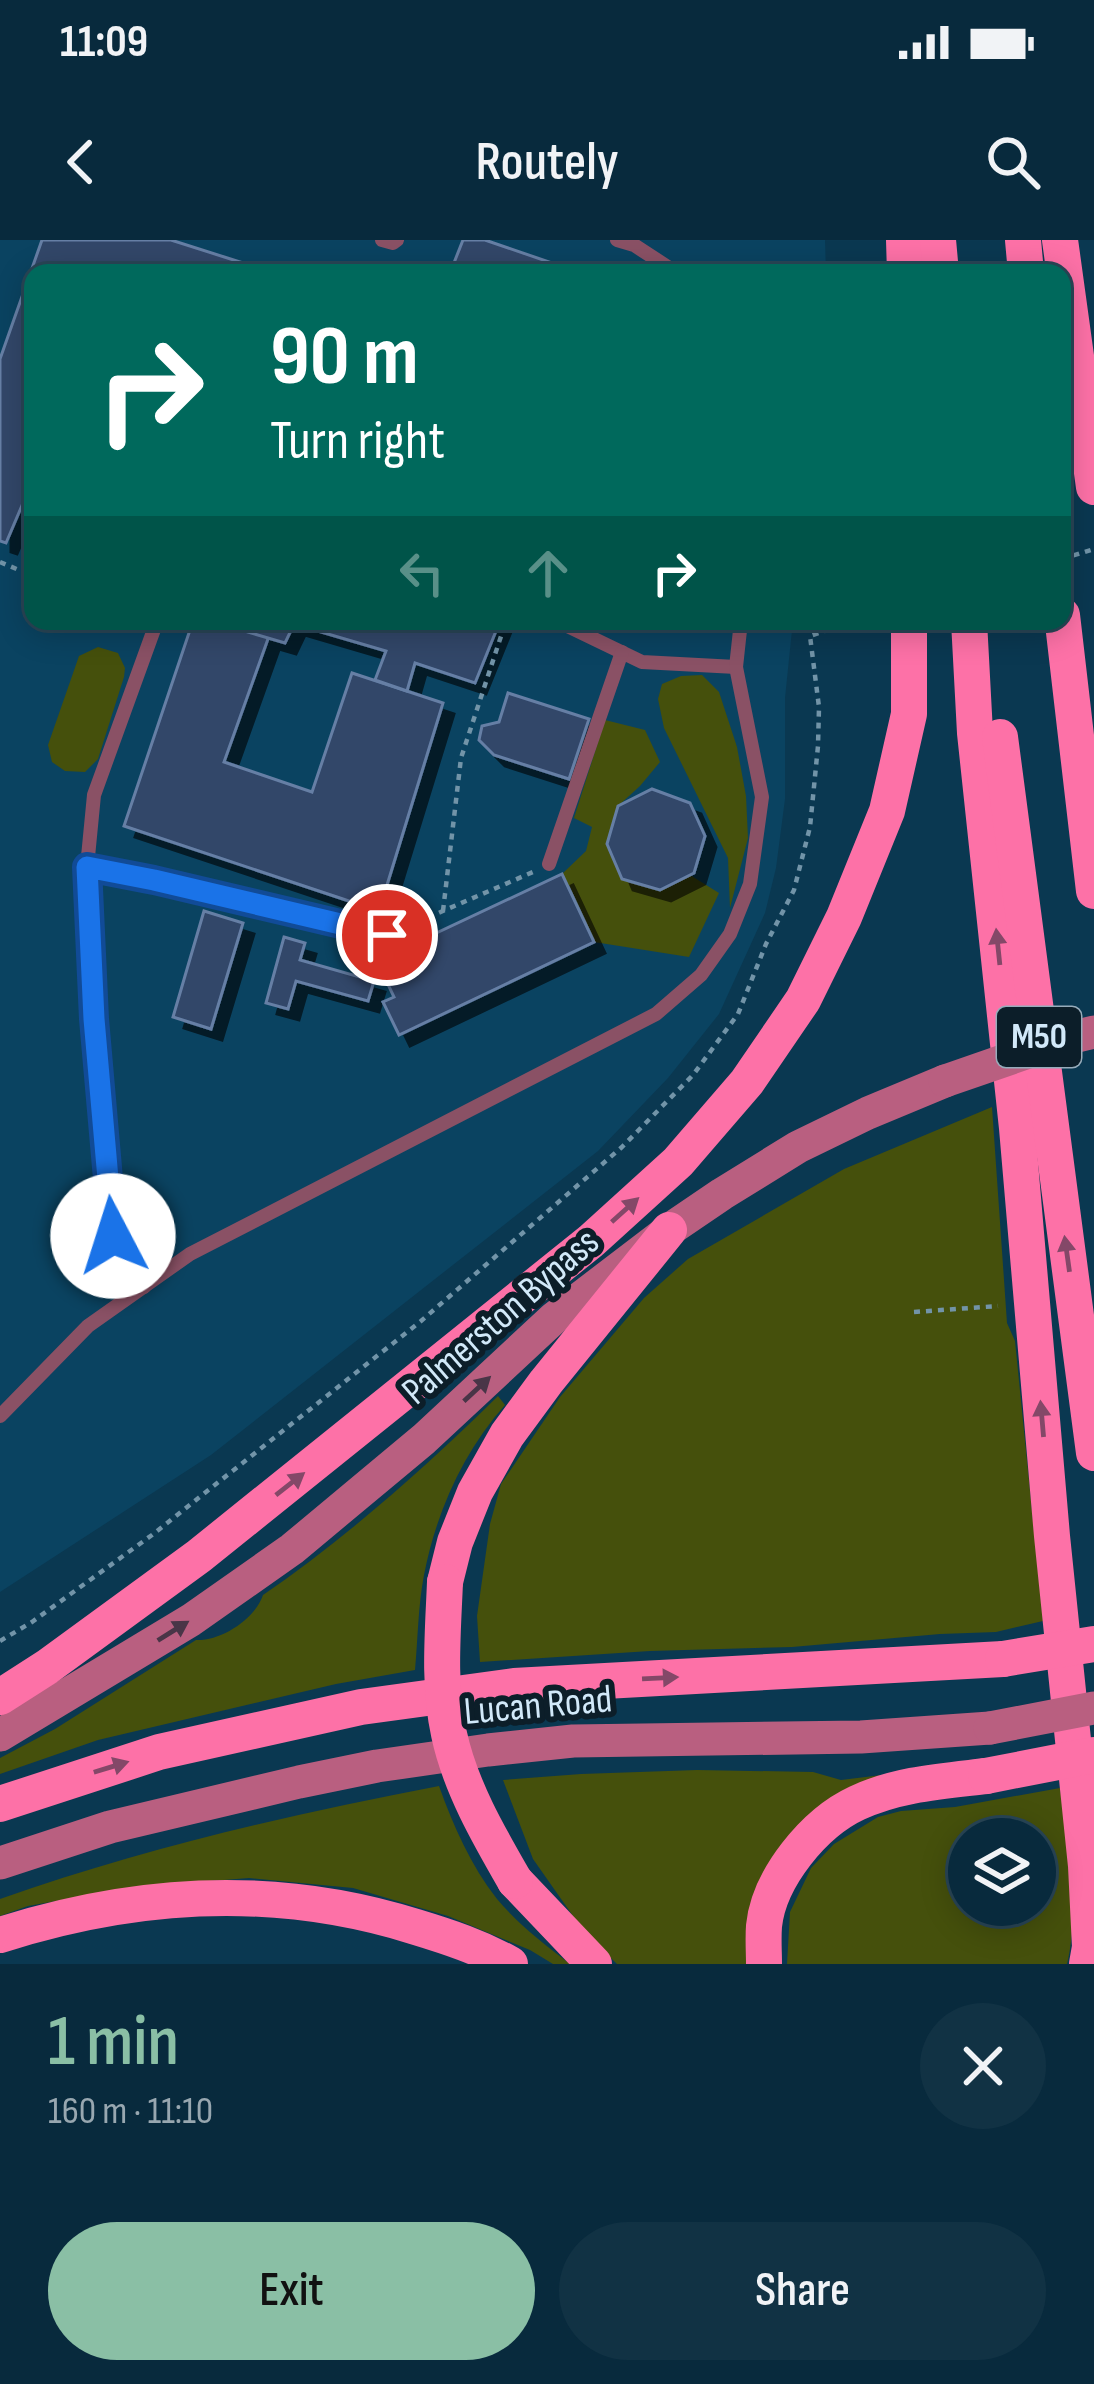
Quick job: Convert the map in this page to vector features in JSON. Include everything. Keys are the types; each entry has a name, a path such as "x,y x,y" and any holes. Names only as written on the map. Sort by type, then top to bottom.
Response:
{"highway":[{"path":"1071,320 1094,487"},
{"path":"0,1696 199,1556 573,1256 678,1162 748,1082 803,1000 844,917 887,811 909,713 909,630"},
{"path":"969,630 975,733 1086,1867 1087,1964"},
{"name":"M50","path":"986,630 1094,1454"},
{"path":"1064,630 1094,891"},
{"path":"594,1964 515,1881 478,1816 449,1735 441,1659 445,1582 476,1492 507,1435 669,1230"},
{"path":"0,1804 159,1752 361,1707 514,1686 1003,1659 1094,1644"},
{"path":"764,1964 764,1922 781,1874 815,1833 856,1803 922,1783 1094,1755"},
{"path":"0,1935 113,1906 217,1896 305,1900 387,1918 477,1946 510,1964"}],"main road":[{"name":"Palmerston Bypass","path":"0,1735 191,1620 292,1549 424,1438 554,1318 722,1194 868,1113 1094,1032"},
{"name":"Lucan Road","path":"0,1863 110,1827 299,1782 488,1750 573,1741 861,1737 991,1728 1094,1708"}],"lane":[{"path":"382,240 397,240"},
{"path":"617,240 663,264"},
{"path":"144,1287 113,1236 94,1019 87,867 94,795 155,630"},
{"path":"576,630 642,662 736,667"},
{"path":"0,1416 88,1326 190,1255 656,1014 701,975 730,934 750,884 761,797 736,667 740,630"},
{"path":"549,864 622,652"},
{"path":"87,867 387,935"}],"path":[{"path":"443,911 460,758 503,630"},
{"path":"0,1641 152,1535 404,1335 604,1163 693,1075 738,1014 794,890 810,827 818,746 819,707 810,636 828,630"},
{"path":"387,935 549,864"},
{"path":"914,1312 999,1306"}],"shaded area":[{"path":"0,240 825,240 826,264 24,264 24,630 792,630 785,698 785,799 765,913 719,1014 668,1078 598,1151 211,1455 0,1592"}],"green space":[{"path":"98,647 118,653 124,677 98,759 85,772 65,771 52,762 48,745 79,656"},
{"path":"702,675 719,692 737,747 746,796 748,838 730,908 728,858 664,728 658,699 662,684 681,676"},
{"path":"605,720 645,730 660,762 618,806 607,844 623,879 660,890 690,875 719,893 689,957 594,942 562,874 586,851 592,827 574,818"},
{"path":"992,1107 1007,1323 1015,1341 1043,1621 996,1632 792,1647 480,1662 477,1616 490,1524 501,1484 560,1397 644,1298 688,1259 844,1169"},
{"path":"498,1396 505,1405 453,1484 429,1552 415,1670 98,1740 0,1774 0,1758 196,1640 226,1633 245,1620 263,1595 385,1501"},
{"path":"697,1770 813,1772 841,1780 898,1773 749,1923 746,1964 617,1964 585,1933 533,1859 503,1780"},
{"path":"439,1786 488,1886 522,1925 570,1964 553,1964 448,1916 353,1888 249,1878 135,1887 28,1906 0,1916 0,1899 163,1848"},
{"path":"1060,1788 1073,1899 1067,1964 787,1964 790,1912 811,1868 834,1844 878,1817 955,1807"}],"building":[{"path":"42,240 171,240 240,262 239,264 34,264"},
{"path":"463,240 485,240 555,264 454,264"},
{"path":"24,291 24,501 6,543 0,541 0,359"},
{"path":"190,630 245,630 269,636 224,762 312,792 352,673 443,703 379,911 124,826"},
{"path":"241,630 291,630 285,643"},
{"path":"314,630 496,630 475,683 415,663 407,691 375,680 386,651"},
{"path":"508,693 589,719 569,779 494,755 479,740 482,726 499,722"},
{"path":"652,789 690,803 705,836 694,873 660,890 622,879 607,844 618,806"},
{"path":"562,874 594,942 399,1035 383,1002 394,997 377,961"},
{"path":"204,911 243,923 211,1029 173,1017"},
{"path":"284,937 305,943 300,960 374,981 368,1001 296,981 288,1009 266,1003"}],"route":[{"path":"113,1236 94,1019 87,867 387,935"}]}
